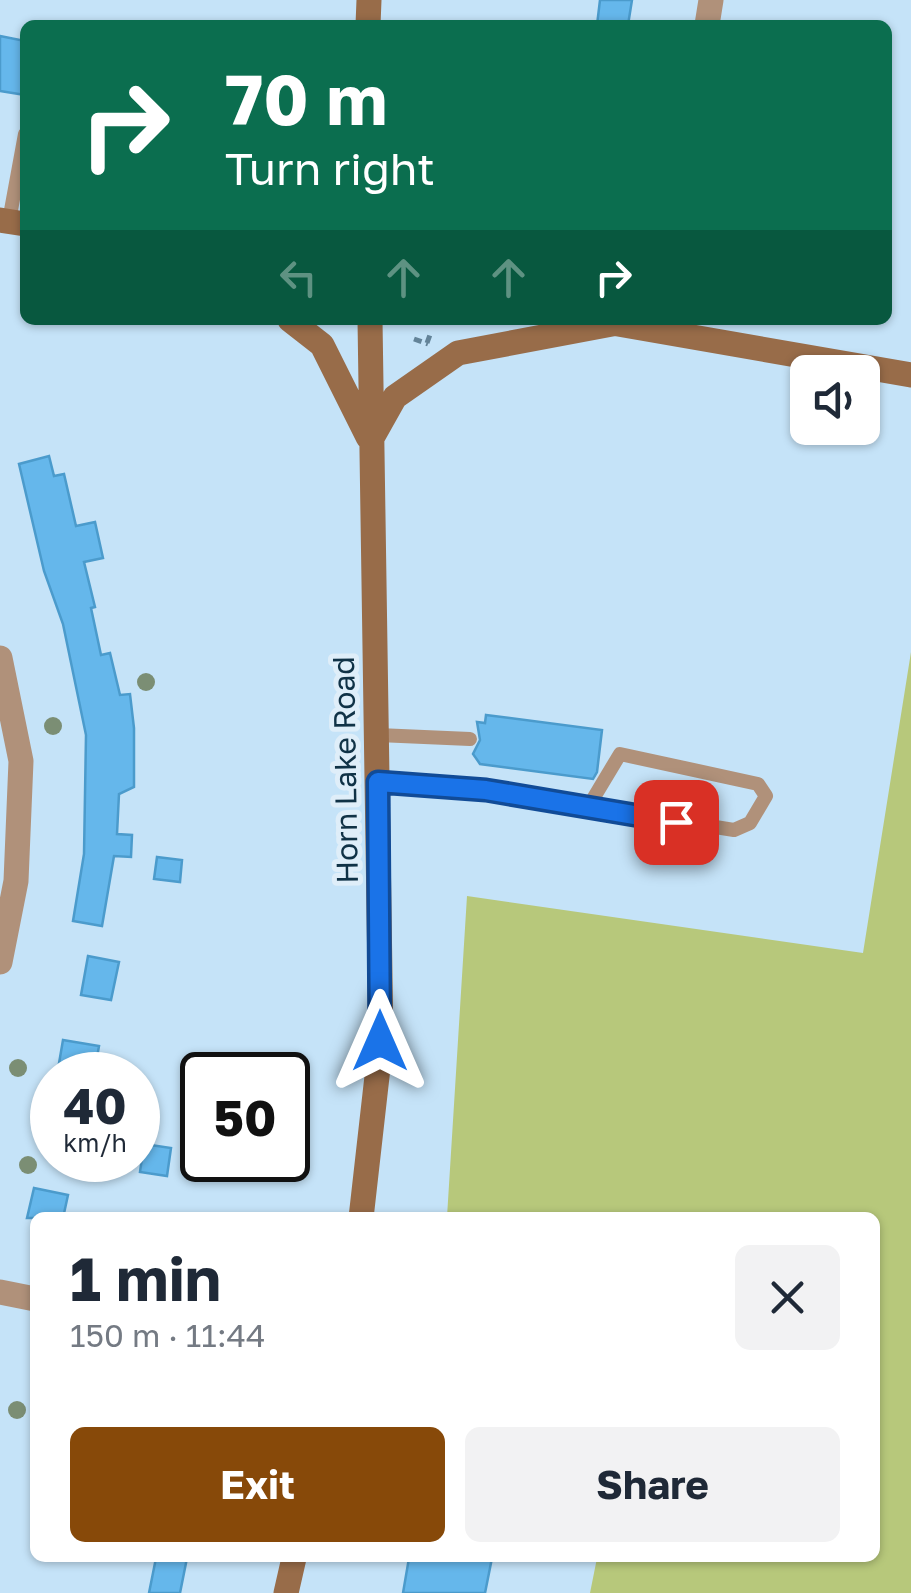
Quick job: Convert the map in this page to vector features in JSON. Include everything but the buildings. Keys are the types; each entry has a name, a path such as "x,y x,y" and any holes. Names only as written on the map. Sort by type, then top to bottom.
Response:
{"main road":[{"path":"296,325 322,345 370,442"},
{"name":"Horn Lake Road","path":"361,1212 380,1041 370,325"},
{"path":"370,442 396,397 458,353 588,325"},
{"path":"661,326 911,375"},
{"path":"286,1593 293,1562"}],"street":[{"path":"0,658 21,762 17,868 0,962"},
{"path":"0,1292 30,1298"}],"lane":[{"path":"11,222 20,165"},
{"path":"378,735 470,739"},
{"path":"378,782 434,783 590,804 734,830 750,823 766,796 758,784 620,754 590,804"}],"path":[{"path":"414,339 427,343 431,332"}],"green space":[{"path":"911,652 911,1593 590,1593 596,1562 880,1562 880,1212 447,1212 467,896 863,953"}],"route":[{"path":"380,1041 378,782 434,783 590,804 676,822"}]}
